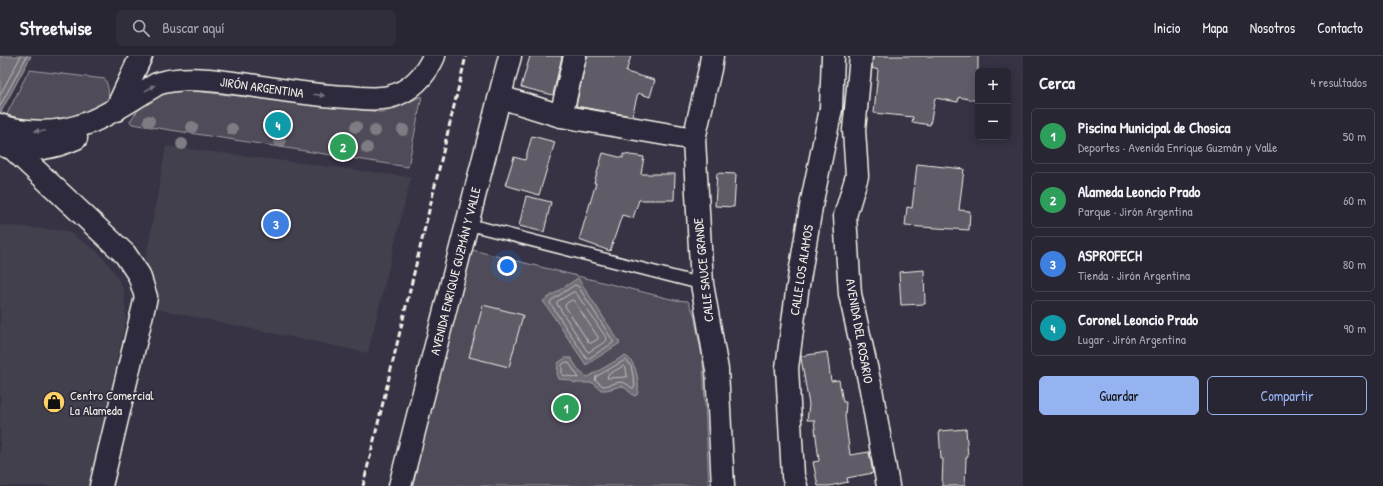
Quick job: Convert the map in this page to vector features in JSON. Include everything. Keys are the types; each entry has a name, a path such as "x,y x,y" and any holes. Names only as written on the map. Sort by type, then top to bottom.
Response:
{"street":[{"path":"117,109 141,56"},
{"name":"JIRÓN ARGENTINA","path":"4,136 70,129 91,122 117,109 157,84 165,81 209,80 322,96 377,99 390,97 413,85 430,66 434,56"},
{"name":"AVENIDA ENRIQUE GUZMÁN Y VALLE","path":"400,486 510,56"},
{"path":"561,116 575,56"},
{"name":"CALLE SAUCE GRANDE","path":"712,56 694,139 702,284 716,370 723,486"},
{"name":"CALLE LOS ALAMOS","path":"796,486 794,476 787,368 797,292 812,200 831,109 833,56"},
{"name":"AVENIDA DEL ROSARIO","path":"861,56 854,130 857,176 845,216 850,294 871,389 888,486"},
{"path":"500,97 561,116 694,139"},
{"path":"4,136 125,254 139,275 146,297 101,486"}],"lane":[{"path":"467,224 702,284"}],"shaded area":[{"path":"29,70 105,79 109,97 108,103 103,107 53,125 5,118"},
{"path":"176,89 381,112 392,110 422,96 408,167 132,124 130,121 144,104 162,93"},
{"path":"166,146 411,177 368,353 156,309 144,270"},
{"name":"Centro Comercial La Alameda","path":"0,225 67,231 97,251 114,271 124,291 126,319 89,486 0,486"},
{"path":"468,249 675,300 688,301 694,314 703,362 709,486 407,486"}],"water":[{"path":"0,56 31,56 0,114"},
{"path":"578,278 620,343 586,365 543,301"},
{"path":"624,356 632,362 638,379 638,391 637,395 634,396 621,386 601,390 593,383 575,383 569,380 559,379 557,374 558,363 565,358 571,358 580,372 588,377"}],"building":[{"path":"530,56 562,56 553,95 521,87"},
{"path":"587,56 631,56 626,72 655,80 650,97 638,93 632,116 576,106"},
{"path":"873,56 978,56 978,68 975,68 975,100 959,97 958,102 935,98 930,125 912,122 913,117 874,113 878,70 872,68"},
{"path":"532,136 555,142 539,195 505,185 514,157 525,160"},
{"path":"603,153 623,158 623,154 644,157 641,174 675,174 674,200 639,200 633,218 622,215 610,251 579,240 596,183 594,183"},
{"path":"917,164 964,169 959,210 970,211 969,230 905,226 907,207 912,208"},
{"path":"717,173 736,174 734,207 715,206"},
{"path":"526,196 551,202 544,232 519,226"},
{"path":"924,270 925,304 901,305 899,272"},
{"path":"483,305 523,315 509,367 469,357"},
{"path":"827,352 831,381 839,380 843,402 846,402 845,417 850,455 869,452 873,473 847,478 848,482 829,486 818,486 813,462 819,461 814,420 807,420 809,405 801,356"},
{"path":"966,429 968,457 966,458 965,486 942,486 943,459 941,459 939,431"}],"railway":[{"path":"363,486 466,56"}],"place":[{"name":"Coronel Leoncio Prado","path":"278,125"},
{"name":"Alameda Leoncio Prado","path":"343,147"},
{"name":"ASPROFECH","path":"276,224"},
{"name":"Centro Comercial La Alameda","path":"54,402"},
{"name":"Piscina Municipal de Chosica","path":"566,408"}]}
